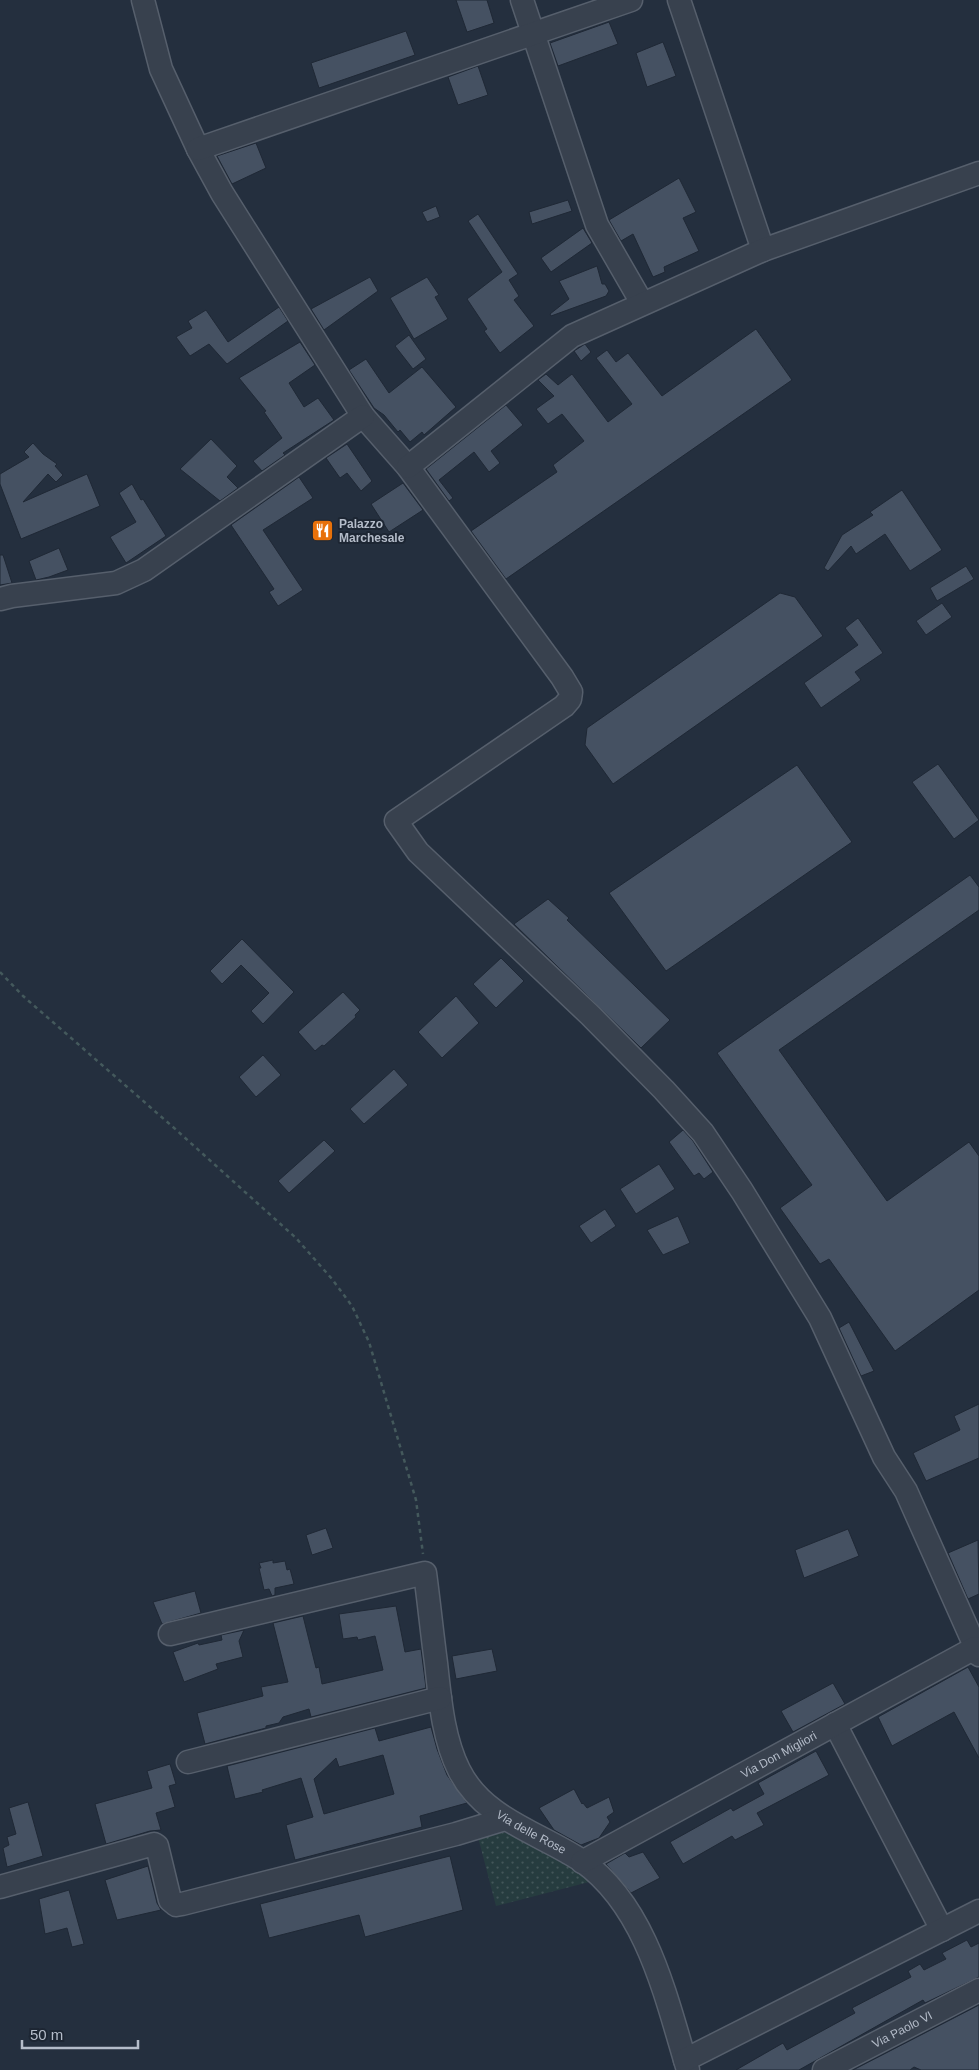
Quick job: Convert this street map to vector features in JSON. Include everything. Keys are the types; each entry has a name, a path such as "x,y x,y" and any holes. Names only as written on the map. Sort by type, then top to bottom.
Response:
{"street":[{"path":"143,0 161,68 198,149 222,193 363,416 408,467 562,677 571,692 570,699 564,706 396,821 418,852 590,1015 664,1090 703,1133 742,1191 820,1318 884,1457 906,1491 971,1614 977,1651"},
{"path":"522,0 597,224 642,303"},
{"path":"198,149 631,0"},
{"path":"679,0 763,250"},
{"path":"408,467 572,336 763,250 979,173"},
{"path":"0,600 12,596 116,583 144,570 363,416"},
{"path":"170,1634 425,1573"},
{"name":"Via delle Rose","path":"425,1573 440,1698 448,1738 459,1771 477,1796 505,1819 582,1862 608,1886 625,1906 638,1928 654,1966 687,2065"},
{"name":"Via Don Migliori","path":"582,1862 836,1724 977,1651"},
{"path":"188,1762 440,1698"},
{"path":"836,1724 942,1930"},
{"path":"0,1887 154,1844 157,1846 170,1900 176,1904 182,1904 505,1819"},
{"path":"687,2065 979,1911"},
{"name":"Via Paolo VI","path":"824,2070 979,1990"}],"path":[{"path":"0,972 23,996 296,1238 332,1279 352,1306 370,1342 416,1500 425,1573"}],"green space":[{"path":"499,1832 524,1838 548,1850 593,1881 496,1906 478,1837"}],"building":[{"path":"456,0 487,0 494,23 467,32"},
{"path":"609,22 618,44 558,66 550,43"},
{"path":"406,31 415,55 319,88 311,63"},
{"path":"663,42 676,76 647,87 636,53"},
{"path":"478,66 488,95 458,105 448,77"},
{"path":"256,143 266,168 232,184 217,156"},
{"path":"679,178 696,212 683,218 699,251 664,267 665,272 653,277 633,234 621,241 609,220"},
{"path":"568,200 572,211 532,224 529,212"},
{"path":"436,206 440,217 427,222 422,212"},
{"path":"478,214 518,274 509,280 519,296 514,300 534,326 500,353 484,331 487,329 467,299 502,272 468,221"},
{"path":"583,228 592,243 551,272 541,258"},
{"path":"597,266 602,284 605,284 609,291 606,296 551,316 550,314 569,299 559,281"},
{"path":"370,277 378,291 324,330 311,309"},
{"path":"427,277 439,295 435,297 448,319 414,339 390,298"},
{"path":"279,307 288,321 227,364 209,344 190,356 176,337 192,328 188,321 206,310 228,342"},
{"path":"756,329 792,380 506,579 471,531 557,472 553,465 584,441 562,414 548,424 536,409 554,396 538,380 546,374 558,385 572,374 608,422 632,404 596,358 607,350 616,362 628,353 662,396"},
{"path":"409,335 426,359 413,369 395,346"},
{"path":"300,342 315,365 289,383 304,407 318,398 334,420 283,453 285,455 262,471 253,461 282,438 264,412 266,411 239,378"},
{"path":"585,344 591,352 581,361 574,351"},
{"path":"366,359 389,393 422,367 456,407 424,435 422,432 410,442 400,430 398,432 384,415 374,408 349,370"},
{"path":"506,405 523,425 491,451 500,463 489,472 474,452 439,480 453,498 449,501 426,469"},
{"path":"211,439 237,466 227,477 238,488 220,501 180,469"},
{"path":"33,443 43,454 57,464 55,466 63,475 56,482 48,474 23,502 87,474 100,506 21,539 0,484 0,474 29,457 24,452"},
{"path":"347,444 372,481 361,491 347,473 340,478 326,458"},
{"path":"299,477 313,498 263,530 303,590 278,606 269,592 274,589 231,525"},
{"path":"403,483 423,510 389,532 371,504"},
{"path":"132,484 166,536 126,563 110,537 136,522 119,493"},
{"path":"902,490 942,550 910,571 885,534 856,554 851,546 828,571 824,568 842,535 873,515 870,512"},
{"path":"59,548 68,570 36,580 29,561"},
{"path":"0,555 3,555 12,583 0,585"},
{"path":"966,566 974,579 937,601 930,588"},
{"path":"780,593 795,597 823,636 613,784 585,745 587,728"},
{"path":"942,603 952,617 926,635 916,621"},
{"path":"858,618 883,653 855,672 861,680 821,708 804,683 858,645 845,628"},
{"path":"938,764 979,820 954,839 912,782"},
{"path":"797,765 852,842 666,971 609,893"},
{"path":"970,875 979,887 979,910 779,1050 887,1201 969,1142 979,1156 979,1290 895,1351 829,1259 820,1264 780,1208 812,1185 717,1053"},
{"path":"548,899 569,918 567,920 670,1020 641,1048 514,924"},
{"path":"242,939 294,992 263,1024 251,1011 269,993 241,965 222,984 210,971"},
{"path":"501,958 524,981 496,1008 473,984"},
{"path":"343,992 360,1010 355,1015 356,1017 324,1046 322,1045 315,1051 298,1032"},
{"path":"456,996 479,1023 442,1058 418,1032"},
{"path":"263,1055 281,1075 256,1097 239,1077"},
{"path":"394,1069 408,1085 364,1124 350,1109"},
{"path":"683,1130 693,1141 713,1172 704,1179 699,1173 694,1176 669,1142"},
{"path":"324,1140 335,1151 289,1193 278,1181"},
{"path":"659,1164 675,1189 636,1214 620,1189"},
{"path":"605,1209 616,1226 591,1243 579,1226"},
{"path":"678,1216 690,1243 663,1255 647,1230"},
{"path":"849,1322 874,1371 861,1376 839,1328"},
{"path":"979,1404 979,1458 926,1481 913,1453 960,1430 954,1416"},
{"path":"326,1528 333,1548 312,1555 306,1535"},
{"path":"848,1529 859,1556 804,1578 795,1550"},
{"path":"978,1540 979,1594 968,1599 948,1553"},
{"path":"273,1560 273,1563 285,1561 287,1570 290,1569 294,1584 275,1588 275,1595 272,1596 269,1589 264,1590 259,1563"},
{"path":"195,1591 201,1613 162,1624 153,1602"},
{"path":"396,1606 405,1652 421,1649 426,1688 311,1717 309,1709 283,1717 279,1723 266,1726 266,1728 205,1744 197,1713 263,1696 261,1687 288,1682 273,1623 303,1616 316,1668 319,1667 322,1684 383,1670 375,1636 358,1640 357,1637 343,1639 339,1614"},
{"path":"244,1630 239,1641 243,1657 216,1664 218,1669 184,1682 173,1652 198,1643 199,1645 222,1640 221,1635"},
{"path":"492,1649 497,1671 456,1679 452,1656"},
{"path":"968,1667 979,1687 979,1758 954,1712 892,1746 878,1717"},
{"path":"833,1683 845,1704 793,1732 781,1711"},
{"path":"431,1727 447,1775 467,1803 420,1816 422,1827 295,1860 286,1825 313,1817 301,1778 262,1790 263,1792 235,1799 227,1766 375,1728 379,1741","holes":["383,1755 394,1794 324,1814 314,1779 336,1758 339,1767"]},
{"path":"816,1751 829,1775 757,1813 764,1825 735,1840 732,1836 683,1864 670,1842 731,1808 733,1811 764,1794 758,1783"},
{"path":"170,1764 176,1784 169,1786 175,1807 156,1813 161,1830 150,1831 106,1844 95,1804 152,1788 147,1771"},
{"path":"574,1789 582,1804 587,1808 609,1797 614,1812 607,1817 610,1822 599,1838 581,1845 554,1830 539,1808"},
{"path":"28,1802 43,1856 7,1867 3,1848 9,1845 7,1837 16,1834 9,1808"},
{"path":"643,1852 660,1878 631,1893 606,1864 625,1853 629,1857"},
{"path":"450,1856 463,1910 365,1937 359,1915 269,1938 260,1904"},
{"path":"148,1866 157,1903 161,1910 117,1920 105,1880"},
{"path":"69,1890 84,1944 72,1947 67,1928 45,1934 39,1899"},
{"path":"967,1940 971,1947 979,1943 979,1977 925,2003 923,2000 799,2070 736,2070 783,2043 787,2050 855,2013 852,2008 911,1977 908,1971 920,1964 924,1970 946,1959 942,1953"},
{"path":"979,2005 979,2070 921,2070 914,2067 910,2070 853,2070"}],"place":[{"name":"Palazzo Marchesale","path":"323,531"}]}
